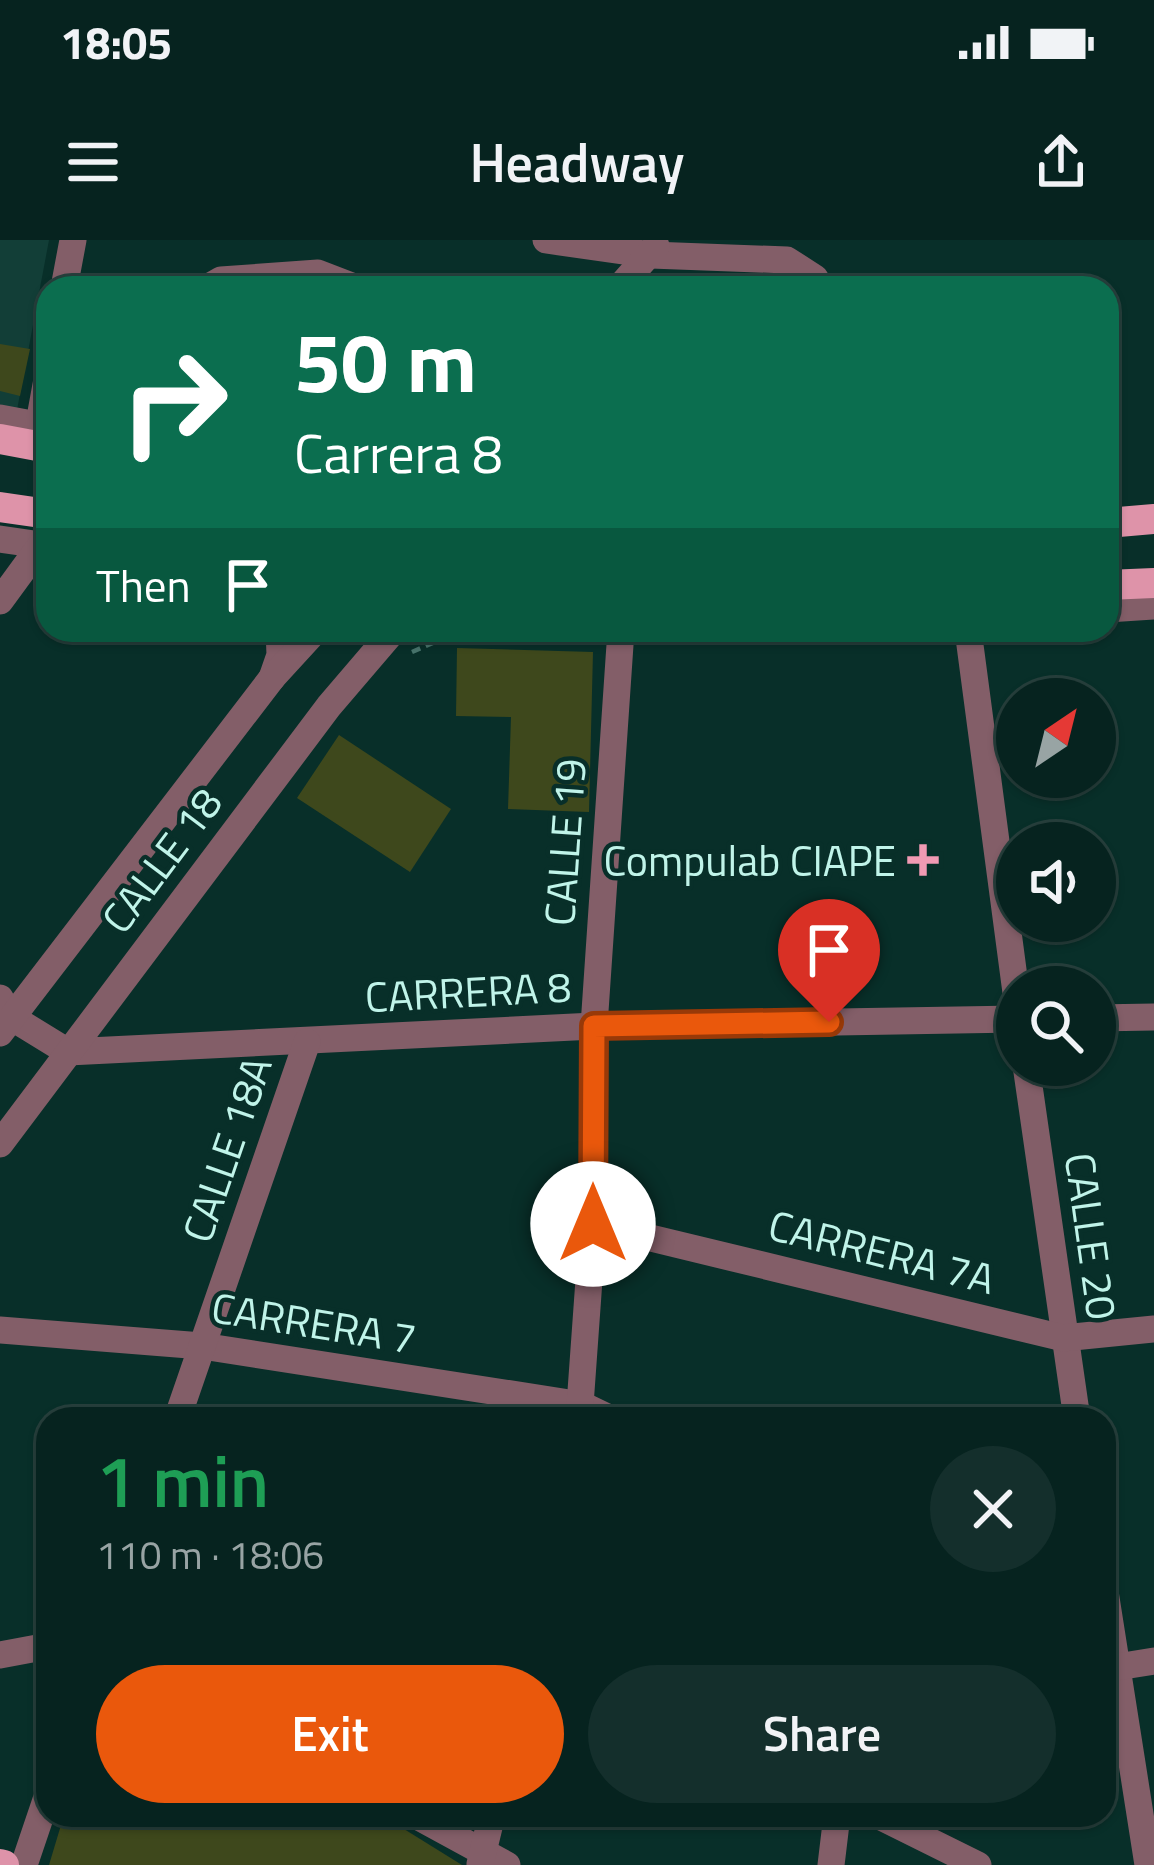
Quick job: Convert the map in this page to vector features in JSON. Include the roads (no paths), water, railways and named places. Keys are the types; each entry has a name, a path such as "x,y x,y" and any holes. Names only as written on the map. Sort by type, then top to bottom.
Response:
{"main road":[{"path":"0,439 36,436"},
{"path":"0,507 36,512"},
{"path":"1119,522 1154,518"},
{"path":"1119,584 1154,583"}],"street":[{"path":"66,276 73,240"},
{"path":"546,240 787,260 812,276"},
{"path":"631,276 656,247"},
{"path":"0,418 36,433"},
{"path":"0,539 36,545"},
{"path":"0,601 36,556"},
{"path":"1119,608 1154,606"},
{"path":"272,678 279,642"},
{"name":"CALLE 18","path":"4,1016 305,642"},
{"name":"CALLE 18","path":"0,1144 329,706 384,642"},
{"name":"CALLE 19","path":"581,1407 593,1224 594,1026 620,642"},
{"path":"970,642 1012,966"},
{"path":"4,1016 68,1052"},
{"path":"1116,1018 1154,1017"},
{"name":"CARRERA 8","path":"68,1052 594,1026 996,1019"},
{"name":"CALLE 18A","path":"181,1407 307,1042"},
{"name":"CALLE 20","path":"1029,1086 1075,1407"},
{"name":"CARRERA 7A","path":"593,1224 1064,1337 1154,1329"},
{"name":"CARRERA 7","path":"0,1330 202,1346 552,1407"},
{"path":"0,1655 36,1648"},
{"path":"1116,1663 1154,1661"},
{"path":"1116,1690 1148,1865"},
{"path":"24,1865 37,1827"},
{"path":"435,1827 490,1860 491,1827"},
{"path":"831,1865 836,1827"},
{"path":"901,1827 978,1865"}],"place":[{"name":"Compulab CIAPE","path":"923,860"}]}
